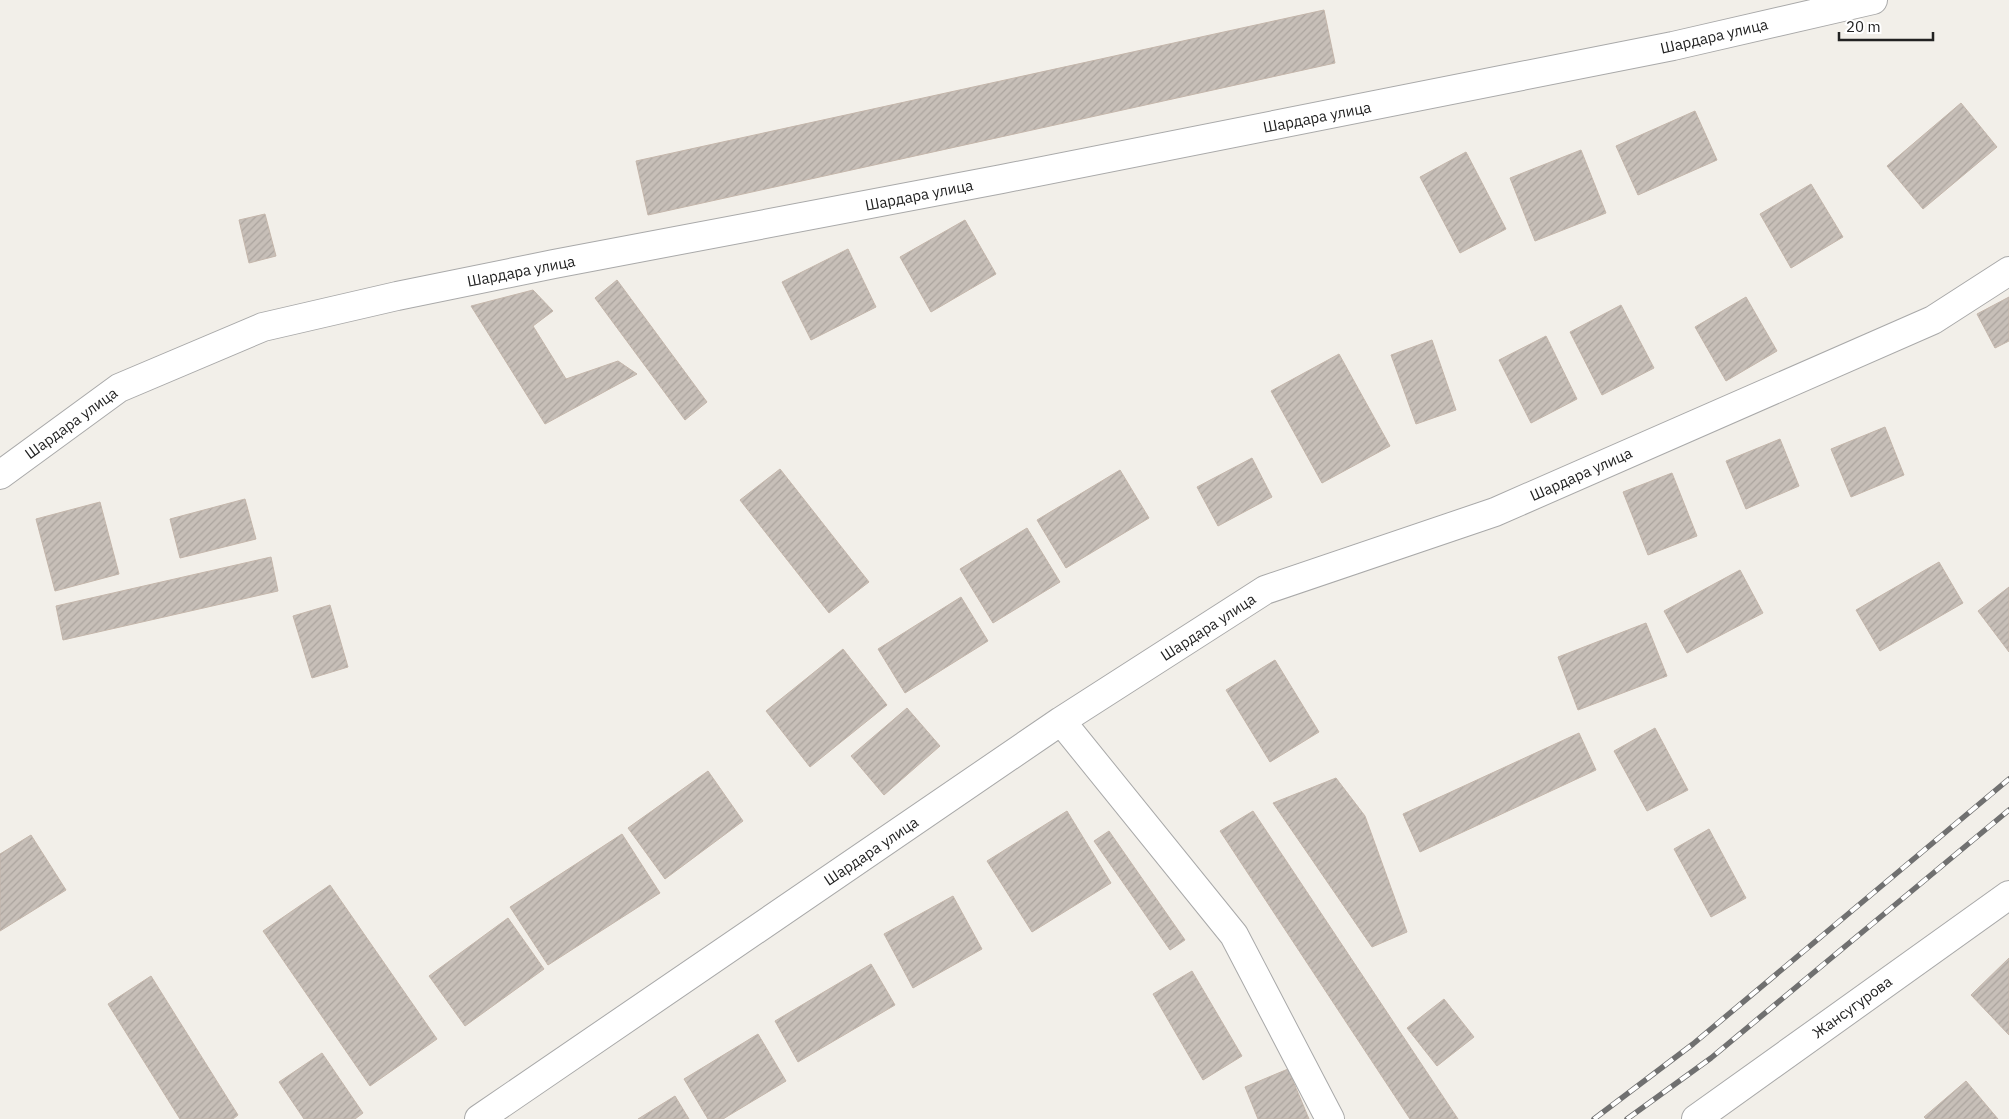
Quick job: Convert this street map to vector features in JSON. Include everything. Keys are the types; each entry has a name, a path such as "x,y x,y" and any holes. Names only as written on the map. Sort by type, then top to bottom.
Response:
{"street":[{"name":"Шардара улица","path":"0,475 119,388 263,327 397,296 554,264 1012,177 1673,46 1873,0"},
{"name":"Шардара улица","path":"479,1119 1061,721 1265,590 1495,512 1933,320 2009,271"},
{"path":"1061,721 1234,935 1330,1119"},
{"name":"Жансугурова","path":"1696,1119 2009,895"}],"building":[{"path":"1324,10 1335,63 648,215 636,161"},
{"path":"1961,103 1997,147 1923,209 1887,166"},
{"path":"1695,111 1717,160 1638,195 1616,146"},
{"path":"1581,150 1606,213 1535,241 1510,178"},
{"path":"1466,152 1506,229 1460,253 1420,177"},
{"path":"1811,184 1843,237 1791,268 1760,214"},
{"path":"265,214 276,256 249,263 239,220"},
{"path":"965,220 996,274 931,312 900,257"},
{"path":"848,249 876,307 811,340 782,282"},
{"path":"617,280 707,402 685,420 595,298"},
{"path":"533,290 553,311 533,326 566,379 618,361 637,374 545,424 471,306"},
{"path":"1746,297 1777,351 1726,381 1695,327"},
{"path":"2009,297 2009,341 1995,348 1977,314"},
{"path":"1621,305 1654,368 1602,395 1570,332"},
{"path":"1546,336 1577,399 1531,423 1499,360"},
{"path":"1432,340 1456,410 1416,424 1391,355"},
{"path":"1339,354 1390,446 1322,483 1271,391"},
{"path":"1885,427 1904,475 1851,497 1831,449"},
{"path":"1780,439 1799,486 1746,509 1726,461"},
{"path":"1252,458 1272,497 1218,526 1197,487"},
{"path":"780,469 869,582 829,613 740,500"},
{"path":"1120,470 1149,518 1066,568 1037,520"},
{"path":"1672,473 1697,536 1648,555 1623,492"},
{"path":"245,499 256,539 180,558 170,519"},
{"path":"100,502 119,574 55,591 36,519"},
{"path":"1027,528 1060,582 993,623 960,569"},
{"path":"271,557 278,591 63,640 56,606"},
{"path":"1939,562 1963,603 1880,651 1856,610"},
{"path":"1740,570 1763,613 1687,653 1664,611"},
{"path":"2009,587 2009,652 1978,611"},
{"path":"961,597 988,641 905,693 878,649"},
{"path":"330,605 348,667 312,678 293,616"},
{"path":"1646,623 1667,676 1578,710 1558,657"},
{"path":"843,649 887,705 810,767 766,711"},
{"path":"1275,660 1319,732 1270,762 1226,690"},
{"path":"907,708 940,746 884,795 851,756"},
{"path":"1655,728 1688,790 1647,811 1614,751"},
{"path":"1579,733 1596,770 1420,852 1403,814"},
{"path":"708,771 743,821 665,879 628,828"},
{"path":"1336,778 1365,816 1407,932 1372,947 1273,803"},
{"path":"1067,811 1111,883 1032,932 987,861"},
{"path":"1253,811 1458,1119 1410,1119 1220,831"},
{"path":"1709,829 1746,898 1711,917 1674,849"},
{"path":"1109,831 1185,940 1170,950 1094,841"},
{"path":"622,834 660,893 548,965 510,907"},
{"path":"31,835 66,890 0,931 0,854"},
{"path":"330,885 437,1039 370,1086 263,931"},
{"path":"953,896 982,949 913,988 884,934"},
{"path":"508,918 544,969 465,1026 429,976"},
{"path":"2009,958 2009,1035 1971,995"},
{"path":"871,964 895,1005 798,1062 775,1021"},
{"path":"1192,971 1242,1056 1203,1080 1153,994"},
{"path":"151,976 238,1115 233,1119 180,1119 108,1004"},
{"path":"1444,999 1474,1037 1437,1066 1407,1028"},
{"path":"758,1034 786,1081 723,1119 708,1119 684,1079"},
{"path":"322,1053 363,1113 355,1119 304,1119 279,1082"},
{"path":"1288,1069 1309,1119 1258,1119 1245,1087"},
{"path":"1966,1081 1998,1119 1926,1119 1924,1117"},
{"path":"675,1096 689,1119 638,1119"}],"railway":[{"path":"1594,1119 1693,1044 2009,779"},
{"path":"1627,1119 1711,1058 2009,810"}]}
